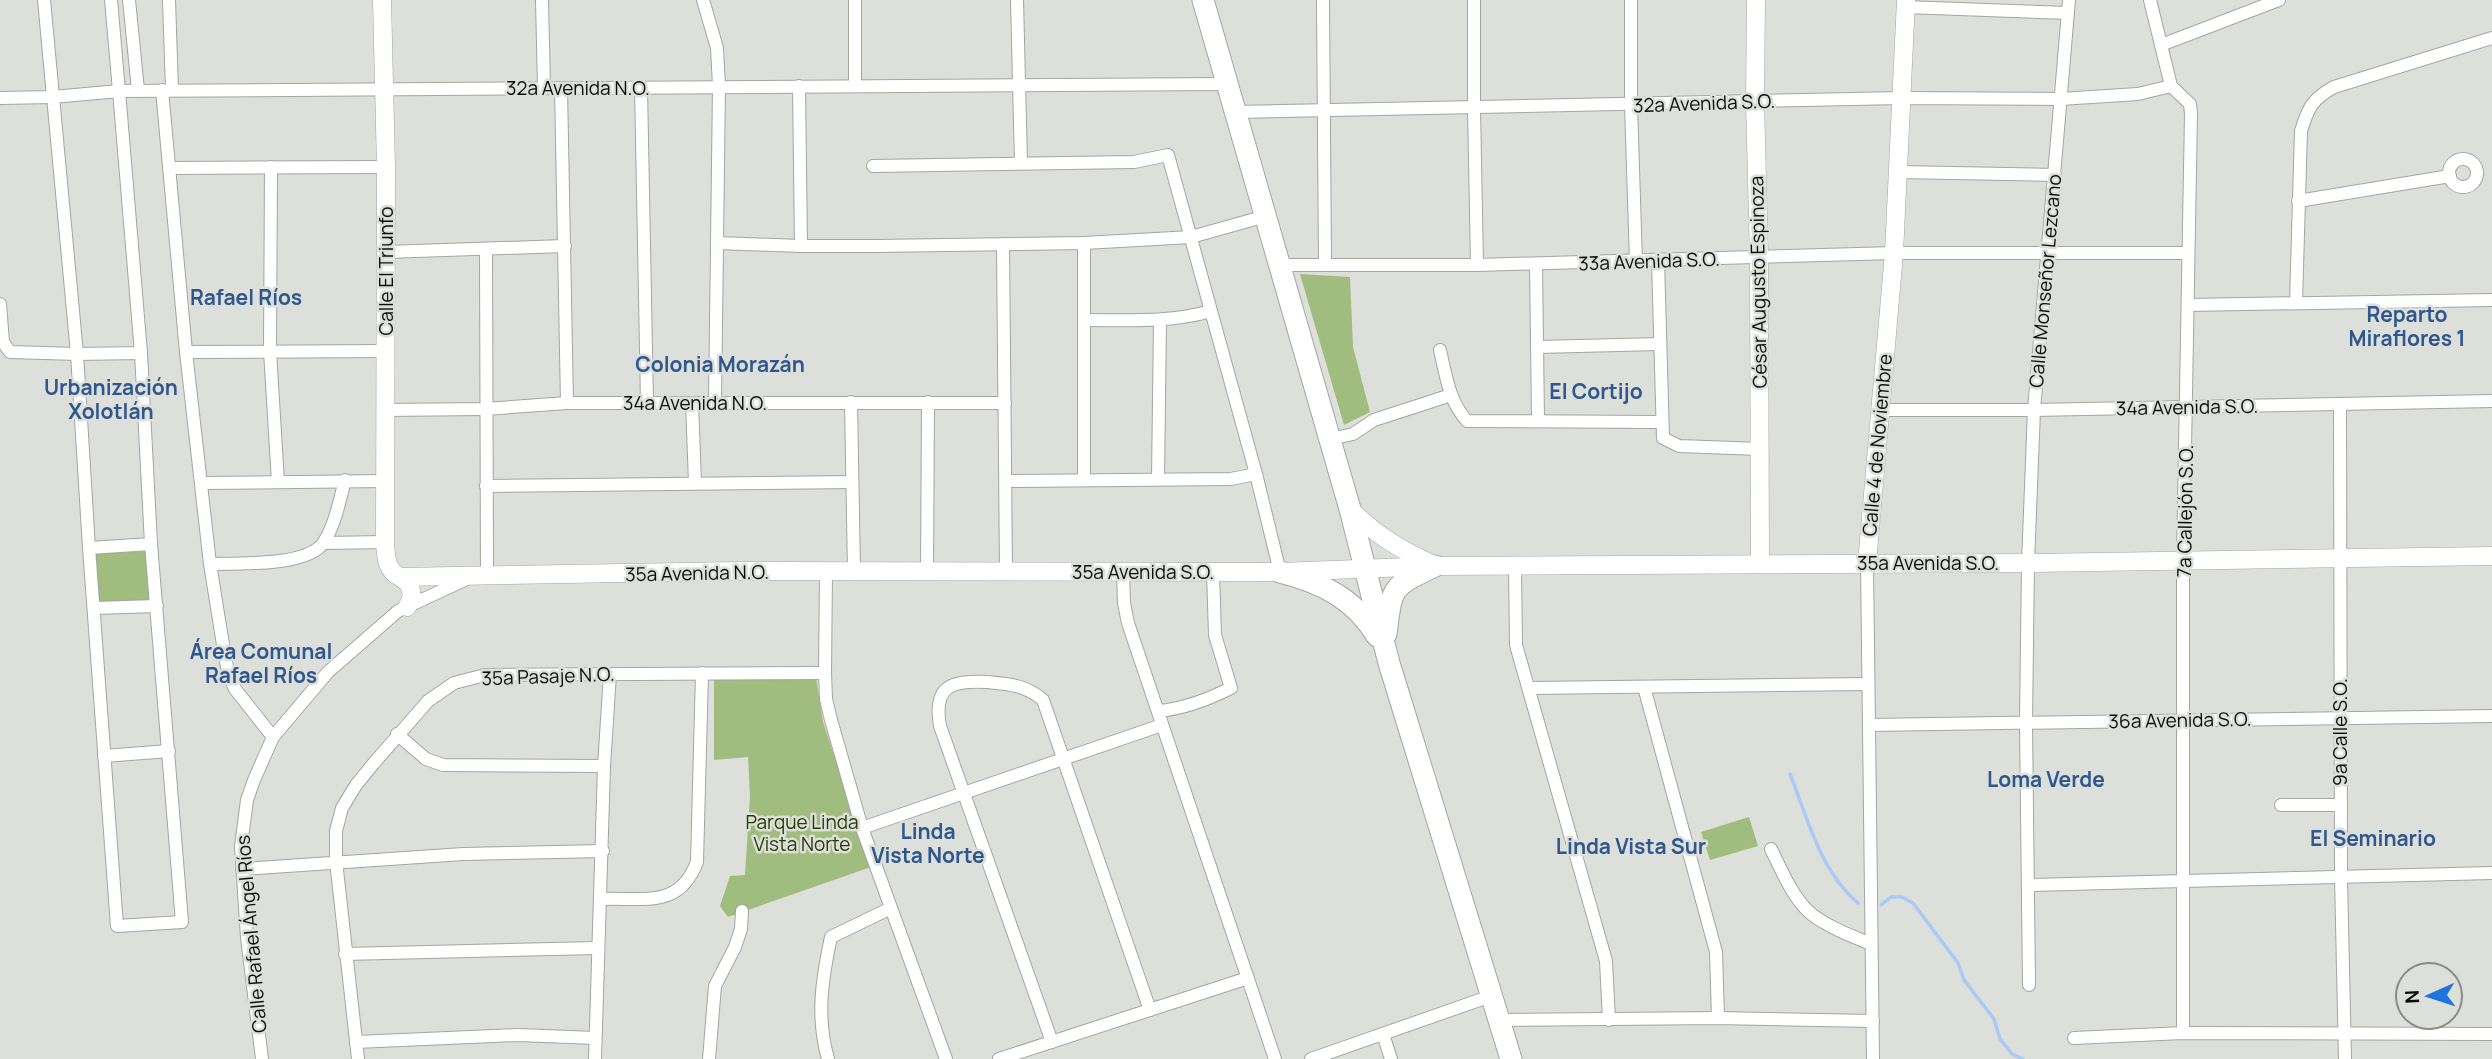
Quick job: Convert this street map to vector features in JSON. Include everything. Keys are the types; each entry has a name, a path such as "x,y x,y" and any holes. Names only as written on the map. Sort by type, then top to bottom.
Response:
{"main road":[{"name":"Calle El Triunfo","path":"382,0 386,167 385,542 387,562 412,590 407,607"},
{"path":"1203,0 1350,509 1384,647 1511,1059"},
{"name":"César Augusto Espinoza","path":"1756,0 1760,564"},
{"name":"Calle 4 de Noviembre","path":"1867,564 1894,254 1906,4"},
{"path":"1350,509 1378,536 1396,548 1435,566"},
{"name":"35a Avenida S.O.","path":"1365,568 2492,556"},
{"path":"1384,647 1395,588 1435,566"},
{"path":"1280,572 1365,568"},
{"name":"35a Avenida N.O.","path":"395,574 479,576 738,571 1006,573"},
{"path":"1280,572 1303,577 1327,587 1349,602 1367,620 1384,647"},
{"name":"35a Avenida S.O.","path":"1006,573 1280,572"}],"street":[{"path":"44,0 77,354 117,926 183,922 151,544 141,353 111,0"},
{"path":"129,0 138,90"},
{"path":"169,0 169,168 210,564 229,676 242,700 273,737"},
{"path":"542,0 544,88"},
{"path":"703,0 717,48 719,86 715,402"},
{"path":"855,0 855,85"},
{"path":"1017,0 1021,163"},
{"path":"1324,0 1325,265"},
{"path":"1474,0 1477,265"},
{"path":"1631,0 1636,262"},
{"name":"7a Callejón S.O.","path":"2150,0 2171,86 2190,104 2191,114 2183,561 2183,1033"},
{"path":"2161,45 2279,0"},
{"path":"1906,4 2068,6"},
{"name":"Calle Monseñor Lezcano","path":"2029,985 2026,723 2034,410 2068,6"},
{"path":"2296,303 2301,131 2307,112 2317,97 2334,87 2492,38"},
{"path":"1018,84 1227,84"},
{"name":"32a Avenida N.O.","path":"0,98 138,90 1018,84"},
{"path":"799,86 801,246"},
{"name":"32a Avenida S.O.","path":"1236,112 1901,98 2060,99 2138,94 2171,86"},
{"path":"641,87 647,403"},
{"path":"561,88 567,403"},
{"path":"873,166 1134,162 1168,155 1256,474 1280,572"},
{"path":"271,167 270,351 278,482"},
{"path":"169,168 386,167"},
{"path":"1898,173 2055,175"},
{"path":"2298,201 2450,176"},
{"path":"718,243 801,246 1084,243 1191,237 1266,216"},
{"path":"1084,243 1084,479"},
{"path":"1003,244 1006,573"},
{"path":"386,252 565,246"},
{"path":"479,576 486,486 486,250"},
{"name":"33a Avenida S.O.","path":"1280,265 1536,264 1894,254 2187,253"},
{"path":"1658,261 1663,438 1679,446 1760,449"},
{"path":"1536,264 1538,420"},
{"path":"2188,304 2492,300"},
{"path":"0,304 3,342 10,352 141,353"},
{"path":"1084,320 1160,321 1211,311"},
{"path":"1158,479 1160,321"},
{"path":"1537,346 1660,344"},
{"path":"1440,350 1451,395 1457,410 1467,421 1661,422"},
{"path":"186,352 386,351"},
{"path":"1330,439 1353,434 1374,419 1451,395"},
{"name":"34a Avenida S.O.","path":"1881,410 2034,410 2492,401"},
{"path":"692,402 695,482"},
{"path":"851,402 854,572"},
{"path":"927,573 928,402"},
{"name":"34a Avenida N.O.","path":"385,410 485,409 567,403 1005,403"},
{"name":"9a Calle S.O.","path":"2340,404 2340,805 2345,1059"},
{"path":"1006,481 1231,479 1256,474"},
{"path":"324,543 345,480"},
{"path":"201,484 384,481"},
{"path":"486,486 852,482"},
{"path":"210,564 293,559 310,553 324,543 385,542"},
{"path":"89,548 151,544"},
{"name":"Calle 4 de Noviembre","path":"1867,564 1873,1059"},
{"path":"1515,565 1516,645 1606,961 1609,1020"},
{"path":"826,572 825,673 826,699 831,720 862,828 946,1059"},
{"path":"1158,711 1206,700 1231,688 1215,635 1213,572"},
{"path":"1123,573 1128,623 1275,1059"},
{"name":"Calle Rafael Ángel Ríos","path":"262,1059 242,869 242,835 247,800 273,737 328,672 398,611 479,576"},
{"path":"94,608 157,606"},
{"name":"35a Pasaje N.O.","path":"358,1059 345,954 336,831 342,808 356,785 428,701 454,683 485,675 825,673"},
{"path":"595,1059 604,766 610,674"},
{"path":"601,899 658,897 677,893 691,878 697,862 702,674"},
{"path":"1052,1042 940,726 937,709 940,697 951,684 964,681 1017,685 1032,690 1043,700 1150,1010"},
{"path":"1529,688 1868,684"},
{"path":"1644,687 1716,952 1718,1018"},
{"name":"36a Avenida S.O.","path":"1869,726 2492,716"},
{"path":"862,828 1162,725"},
{"path":"397,734 426,760 443,765 604,766"},
{"path":"104,756 169,751"},
{"path":"2281,805 2340,805"},
{"path":"1770,849 1786,880 1808,911 1838,930 1871,944"},
{"path":"242,869 463,854 603,851"},
{"path":"2029,885 2492,873"},
{"path":"828,1059 821,1037 820,1007 823,973 831,937 891,908"},
{"path":"709,1059 715,986 735,947 741,929 742,911"},
{"path":"345,954 597,948"},
{"path":"999,1059 1248,978"},
{"path":"1311,1059 1491,996"},
{"path":"1499,1020 1718,1018 1873,1021"},
{"path":"2074,1038 2183,1033 2492,1034"},
{"path":"1383,1034 1391,1059"},
{"path":"356,1042 518,1035 595,1038"}],"green space":[{"path":"1300,274 1350,277 1353,347 1370,412 1344,425"},
{"path":"148,551 152,602 98,604 94,554"},
{"name":"Parque Linda Vista Norte","path":"816,677 823,722 871,867 728,917 720,906 730,876 745,875 750,797 748,757 714,760 714,678"},
{"path":"1749,817 1758,846 1710,860 1701,832"}],"waterway":[{"path":"1790,774 1816,843 1834,876 1858,903"},
{"path":"1881,905 1891,897 1902,897 1913,903 1958,963 1964,980 1994,1019 2000,1039 2012,1054 2023,1059"}],"district":[{"name":"Rafael Ríos","path":"246,298"},
{"name":"Reparto Miraflores 1","path":"2407,327"},
{"name":"Colonia Morazán","path":"720,365"},
{"name":"El Cortijo","path":"1596,392"},
{"name":"Urbanización Xolotlán","path":"111,400"},
{"name":"Área Comunal Rafael Ríos","path":"261,664"},
{"name":"Loma Verde","path":"2046,780"},
{"name":"El Seminario","path":"2373,839"},
{"name":"Linda Vista Norte","path":"928,844"},
{"name":"Linda Vista Sur","path":"1631,847"}]}
